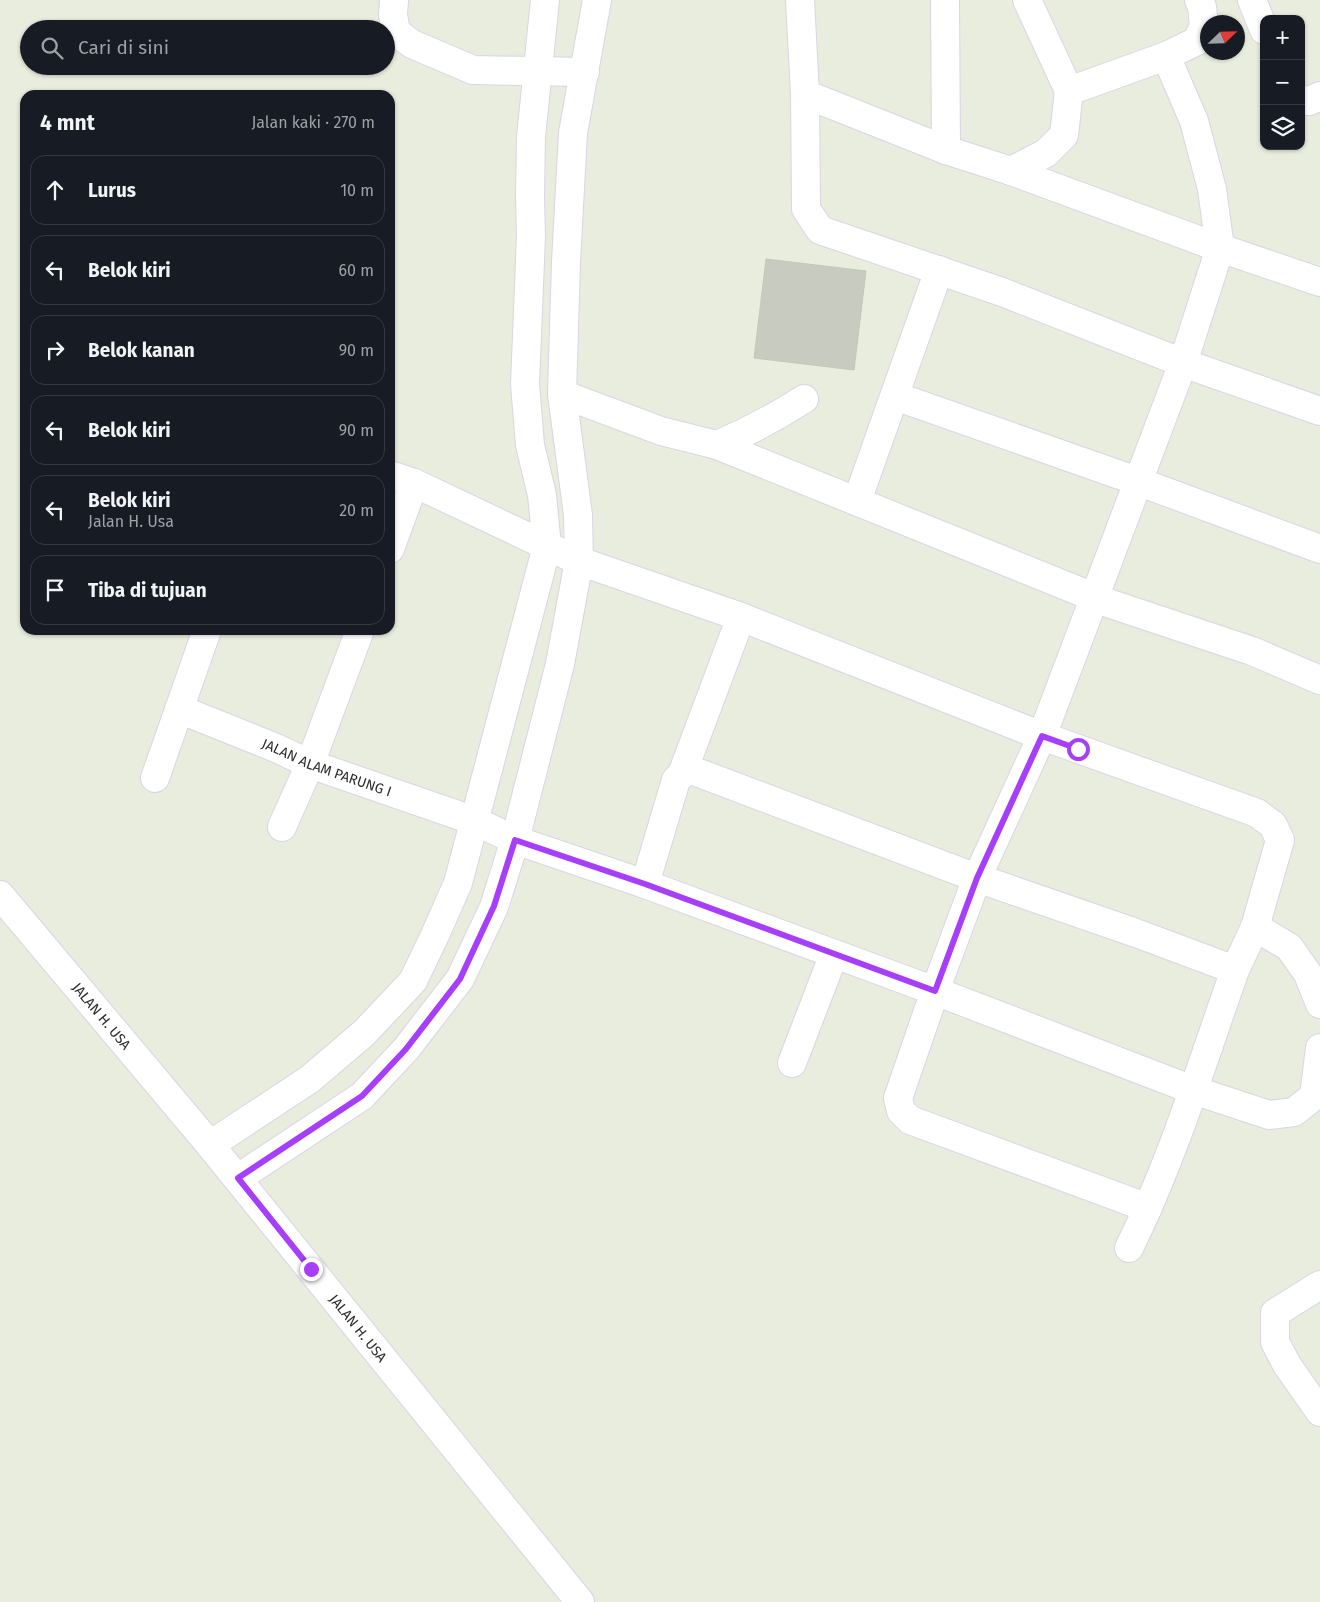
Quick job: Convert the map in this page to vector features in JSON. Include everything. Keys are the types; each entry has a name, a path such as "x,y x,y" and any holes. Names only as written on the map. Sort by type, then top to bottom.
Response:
{"street":[{"path":"394,0 394,20"},
{"path":"210,1144 310,1079 364,1033 413,981 458,883 547,546 542,495 530,444 525,384 531,236 531,137 545,0"},
{"path":"238,1178 362,1096 406,1049 460,979 494,906 515,840 560,664 579,561 578,515 562,394 566,262 573,133 598,0"},
{"path":"800,0 806,209 820,230 1002,292 1183,363 1320,411"},
{"path":"945,0 946,150"},
{"path":"1011,171 1046,153 1064,135 1069,91 1027,0"},
{"path":"1069,91 1166,56 1196,41 1204,26 1202,7 1199,0"},
{"path":"1252,0 1260,20"},
{"path":"395,26 396,32 412,44 473,70 585,72"},
{"path":"1148,1208 910,1120 901,1111 898,1098 977,878 1042,736 1183,363 1220,248 1212,189 1194,121 1166,56"},
{"path":"804,94 946,150 1011,171 1220,248 1320,282"},
{"path":"1305,100 1310,101 1320,96"},
{"path":"857,501 939,270"},
{"path":"562,394 661,430 717,445 1111,604 1252,651 1320,680"},
{"path":"895,396 1137,481 1320,549"},
{"path":"717,445 779,416 804,399"},
{"path":"530,444 569,450"},
{"path":"395,520 402,479 579,561 741,617 1042,736 1257,813 1273,825 1280,840 1255,927 1235,970 1193,1090 1148,1208 1129,1248"},
{"path":"682,774 741,617"},
{"path":"156,778 205,635"},
{"path":"282,827 310,764 358,635"},
{"name":"JALAN ALAM PARUNG I","path":"179,709 276,748 310,764 475,821 515,840 645,884 935,991 1193,1090 1269,1115 1294,1112 1314,1096 1320,1048"},
{"path":"645,884 676,780 682,774 691,770 977,878 1136,933 1235,970"},
{"name":"JALAN H. USA","path":"0,895 238,1178 580,1602"},
{"path":"1255,927 1289,947 1308,974 1320,1004"},
{"path":"792,1063 834,954"},
{"path":"1320,1286 1275,1313 1275,1342 1287,1364 1320,1412"}],"building":[{"path":"766,259 866,271 854,370 754,358"}],"route":[{"path":"311,1269 238,1178 362,1096 406,1049 460,979 494,906 515,840 645,884 935,991 977,878 1042,736 1078,749"}]}
